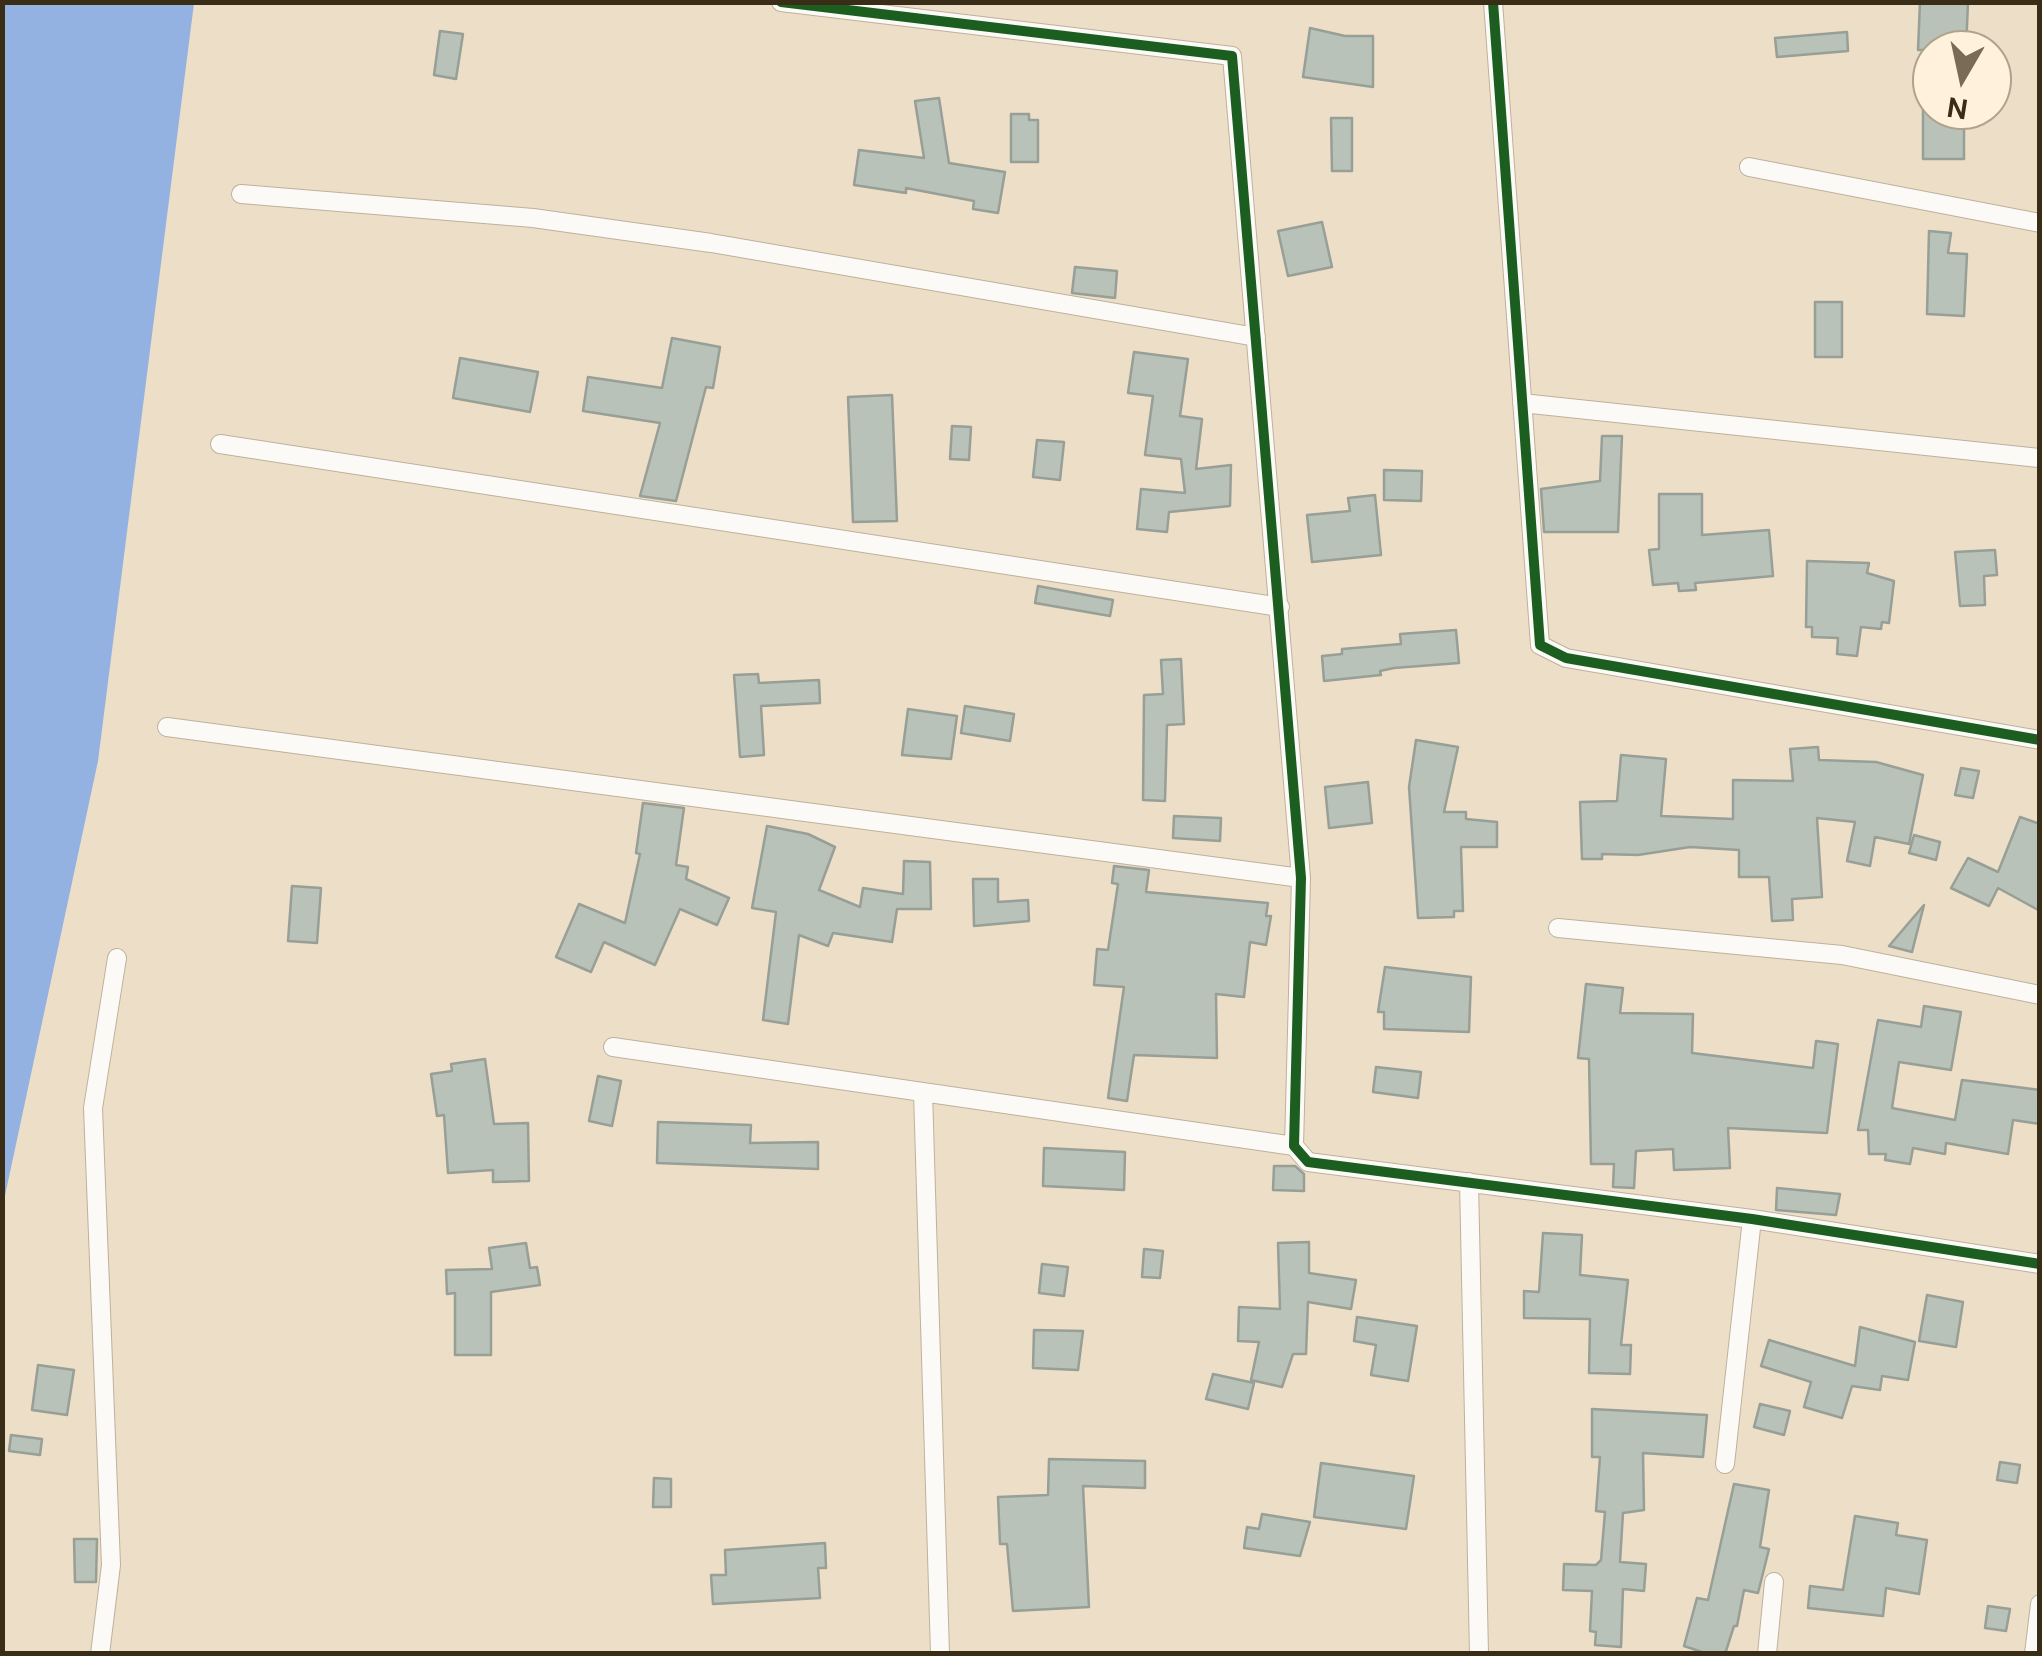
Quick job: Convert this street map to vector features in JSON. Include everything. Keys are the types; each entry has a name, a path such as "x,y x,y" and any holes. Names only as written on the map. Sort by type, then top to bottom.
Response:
{"street":[{"path":"781,2 1232,56 1301,878 1294,1146"},
{"path":"1493,2 1540,645 1553,654 2040,740"},
{"path":"1749,167 2040,223"},
{"path":"241,194 534,218 710,243 1256,337"},
{"path":"1522,404 2039,458"},
{"path":"220,444 1280,607"},
{"path":"167,727 1301,878"},
{"path":"1558,928 1842,955 2040,995"},
{"path":"100,1654 111,1565 94,1108 117,958"},
{"path":"613,1047 1294,1146 1308,1162 1752,1220 2040,1264"},
{"path":"922,1092 940,1654"},
{"path":"1469,1182 1479,1654"},
{"path":"1726,1464 1752,1220"},
{"path":"1767,1654 1774,1582"},
{"path":"2034,1654 2040,1604"}],"water":[{"path":"3,2 194,3 98,761 3,1205"}],"building":[{"path":"1920,2 1968,2 1967,30 1919,30"},
{"path":"1310,28 1345,36 1373,36 1373,87 1303,77"},
{"path":"440,31 463,34 456,79 434,75"},
{"path":"1847,32 1848,51 1777,57 1775,38"},
{"path":"939,98 949,163 1005,172 998,213 973,209 974,201 906,188 906,193 854,185 859,150 924,158 915,101"},
{"path":"1011,114 1029,114 1029,120 1038,120 1038,162 1011,162"},
{"path":"1331,118 1352,118 1352,171 1332,171"},
{"path":"1923,130 1964,130 1964,159 1923,159"},
{"path":"1322,222 1332,267 1288,276 1278,231"},
{"path":"1929,231 1951,233 1948,253 1967,254 1964,316 1927,314"},
{"path":"1075,267 1117,271 1115,298 1072,293"},
{"path":"1815,302 1842,302 1842,357 1815,357"},
{"path":"672,338 720,347 713,388 706,387 676,501 640,496 660,423 583,411 588,377 662,388"},
{"path":"1134,352 1188,359 1180,416 1202,419 1196,469 1231,465 1230,506 1169,512 1167,532 1137,529 1141,489 1185,493 1181,459 1145,455 1153,396 1128,393"},
{"path":"460,358 538,372 530,412 453,398"},
{"path":"892,395 897,521 853,522 848,397"},
{"path":"952,426 971,427 969,460 950,459"},
{"path":"1602,436 1622,436 1618,532 1544,532 1541,489 1600,481"},
{"path":"1037,440 1064,442 1060,480 1033,477"},
{"path":"1384,470 1422,471 1421,501 1384,500"},
{"path":"1659,494 1702,494 1702,535 1769,530 1773,576 1695,583 1696,590 1679,591 1678,583 1653,585 1649,550 1659,549"},
{"path":"1375,495 1381,555 1312,562 1307,515 1350,511 1348,498"},
{"path":"1995,550 1997,575 1984,576 1985,605 1960,606 1955,552"},
{"path":"1807,561 1869,563 1867,573 1894,581 1889,623 1882,622 1881,629 1861,627 1857,656 1837,654 1838,638 1812,637 1812,627 1806,627"},
{"path":"1038,586 1113,600 1110,616 1035,603"},
{"path":"1456,630 1459,663 1394,668 1380,671 1381,675 1324,681 1322,656 1342,654 1342,649 1401,644 1400,634"},
{"path":"1181,659 1184,724 1167,725 1165,801 1143,800 1144,695 1163,694 1161,660"},
{"path":"758,674 759,683 819,680 820,703 761,706 764,755 740,757 734,675"},
{"path":"965,706 1014,714 1010,741 961,733"},
{"path":"908,709 957,716 951,759 902,755"},
{"path":"1416,740 1458,747 1444,812 1466,812 1466,819 1497,822 1497,847 1461,847 1463,911 1454,911 1454,917 1418,918 1409,787"},
{"path":"1818,747 1819,760 1876,762 1923,775 1909,844 1875,837 1870,866 1847,861 1855,822 1817,818 1822,897 1792,899 1793,920 1772,921 1769,877 1739,877 1739,850 1690,847 1582,859 1580,802 1617,801 1621,755 1666,759 1661,816 1733,819 1733,780 1793,781 1790,749"},
{"path":"1961,768 1979,771 1973,798 1955,795"},
{"path":"1368,782 1372,823 1329,828 1325,787"},
{"path":"643,803 684,808 676,865 688,867 686,879 729,898 717,925 680,909 655,965 604,942 591,972 556,957 579,904 625,923 640,854 636,853"},
{"path":"1174,816 1221,818 1220,841 1173,838"},
{"path":"2020,817 2040,824 2040,911 1998,888 1989,906 1951,888 1968,858 1998,872"},
{"path":"767,826 808,834 835,847 819,890 860,907 863,888 903,894 904,861 930,862 931,909 897,909 892,942 833,933 828,946 799,935 788,1024 763,1020 776,912 752,908"},
{"path":"1914,835 1940,842 1936,860 1909,853"},
{"path":"1114,866 1149,870 1146,892 1268,903 1266,916 1271,916 1266,945 1250,942 1244,997 1216,994 1217,1058 1134,1055 1127,1101 1108,1098 1124,987 1094,985 1097,949 1108,950 1118,884 1112,883"},
{"path":"973,879 998,879 998,902 1028,900 1029,921 974,926"},
{"path":"292,886 321,888 317,943 288,941"},
{"path":"1924,905 1912,952 1889,946"},
{"path":"1385,967 1471,977 1469,1032 1384,1029 1384,1012 1378,1012"},
{"path":"1586,984 1623,988 1620,1013 1693,1014 1692,1053 1813,1068 1816,1041 1838,1044 1827,1133 1728,1128 1730,1168 1674,1170 1673,1149 1636,1151 1634,1188 1613,1187 1614,1164 1591,1164 1589,1059 1578,1058"},
{"path":"1924,1006 1961,1012 1951,1070 1899,1062 1892,1108 1955,1120 1962,1080 2040,1090 2040,1124 2013,1120 2008,1154 1946,1143 1945,1154 1913,1148 1910,1164 1885,1160 1886,1154 1869,1154 1868,1130 1858,1130 1878,1020 1921,1027"},
{"path":"485,1059 494,1124 528,1123 529,1181 493,1182 493,1170 448,1173 444,1115 437,1116 431,1074 452,1071 451,1064"},
{"path":"1376,1067 1421,1072 1418,1098 1373,1092"},
{"path":"598,1076 621,1081 612,1126 589,1121"},
{"path":"658,1122 751,1125 750,1143 818,1142 818,1169 657,1163"},
{"path":"1044,1148 1125,1152 1124,1190 1043,1186"},
{"path":"1274,1166 1295,1166 1304,1174 1304,1191 1273,1190"},
{"path":"1777,1188 1840,1194 1836,1215 1776,1210"},
{"path":"1543,1233 1582,1235 1580,1275 1628,1280 1621,1345 1631,1345 1630,1374 1589,1373 1590,1319 1524,1318 1524,1291 1539,1292"},
{"path":"1309,1242 1309,1273 1356,1280 1351,1309 1308,1302 1306,1354 1293,1354 1282,1387 1251,1380 1259,1342 1238,1341 1239,1307 1280,1309 1278,1243"},
{"path":"526,1243 530,1268 537,1267 540,1285 491,1292 491,1355 455,1355 455,1293 447,1294 446,1270 492,1269 489,1248"},
{"path":"1144,1249 1163,1251 1160,1278 1142,1277"},
{"path":"1042,1264 1068,1267 1064,1296 1039,1293"},
{"path":"1927,1295 1963,1302 1956,1347 1919,1341"},
{"path":"1357,1317 1417,1326 1408,1381 1371,1375 1376,1345 1354,1341"},
{"path":"1860,1327 1915,1342 1908,1380 1882,1376 1880,1390 1852,1386 1842,1418 1804,1407 1811,1382 1761,1366 1769,1340 1855,1366"},
{"path":"1034,1330 1083,1331 1078,1370 1033,1368"},
{"path":"38,1365 74,1370 67,1415 32,1410"},
{"path":"1213,1374 1254,1383 1248,1409 1206,1399"},
{"path":"1760,1404 1790,1411 1784,1435 1754,1427"},
{"path":"1592,1409 1707,1415 1703,1457 1643,1453 1644,1510 1623,1513 1620,1562 1646,1564 1644,1591 1623,1589 1621,1647 1595,1645 1596,1632 1590,1631 1592,1591 1563,1590 1564,1564 1596,1565 1601,1560 1605,1512 1596,1511 1600,1457 1592,1457"},
{"path":"11,1435 42,1439 40,1455 9,1451"},
{"path":"1049,1459 1145,1461 1145,1488 1083,1486 1089,1607 1013,1611 1007,1544 1000,1544 998,1497 1048,1495"},
{"path":"2000,1462 2020,1465 2017,1483 1997,1480"},
{"path":"1321,1463 1414,1476 1406,1529 1314,1517"},
{"path":"654,1478 671,1479 671,1507 653,1507"},
{"path":"1734,1484 1769,1490 1760,1547 1769,1549 1758,1593 1744,1590 1737,1626 1725,1654 1708,1654 1684,1646 1697,1598 1708,1600"},
{"path":"1262,1514 1310,1522 1300,1556 1244,1548 1247,1527 1259,1529"},
{"path":"1855,1516 1898,1523 1896,1535 1927,1540 1919,1594 1886,1588 1883,1616 1808,1608 1810,1586 1843,1590"},
{"path":"74,1539 97,1539 96,1582 75,1582"},
{"path":"825,1543 826,1568 818,1568 820,1598 713,1604 711,1575 726,1575 725,1550"},
{"path":"1988,1606 2010,1609 2006,1631 1985,1628"}],"cycle path":[{"path":"781,2 1232,56 1301,878 1294,1146 1308,1162 1752,1219 2040,1264"},
{"path":"1493,2 1540,645 1566,658 2040,740"}]}
